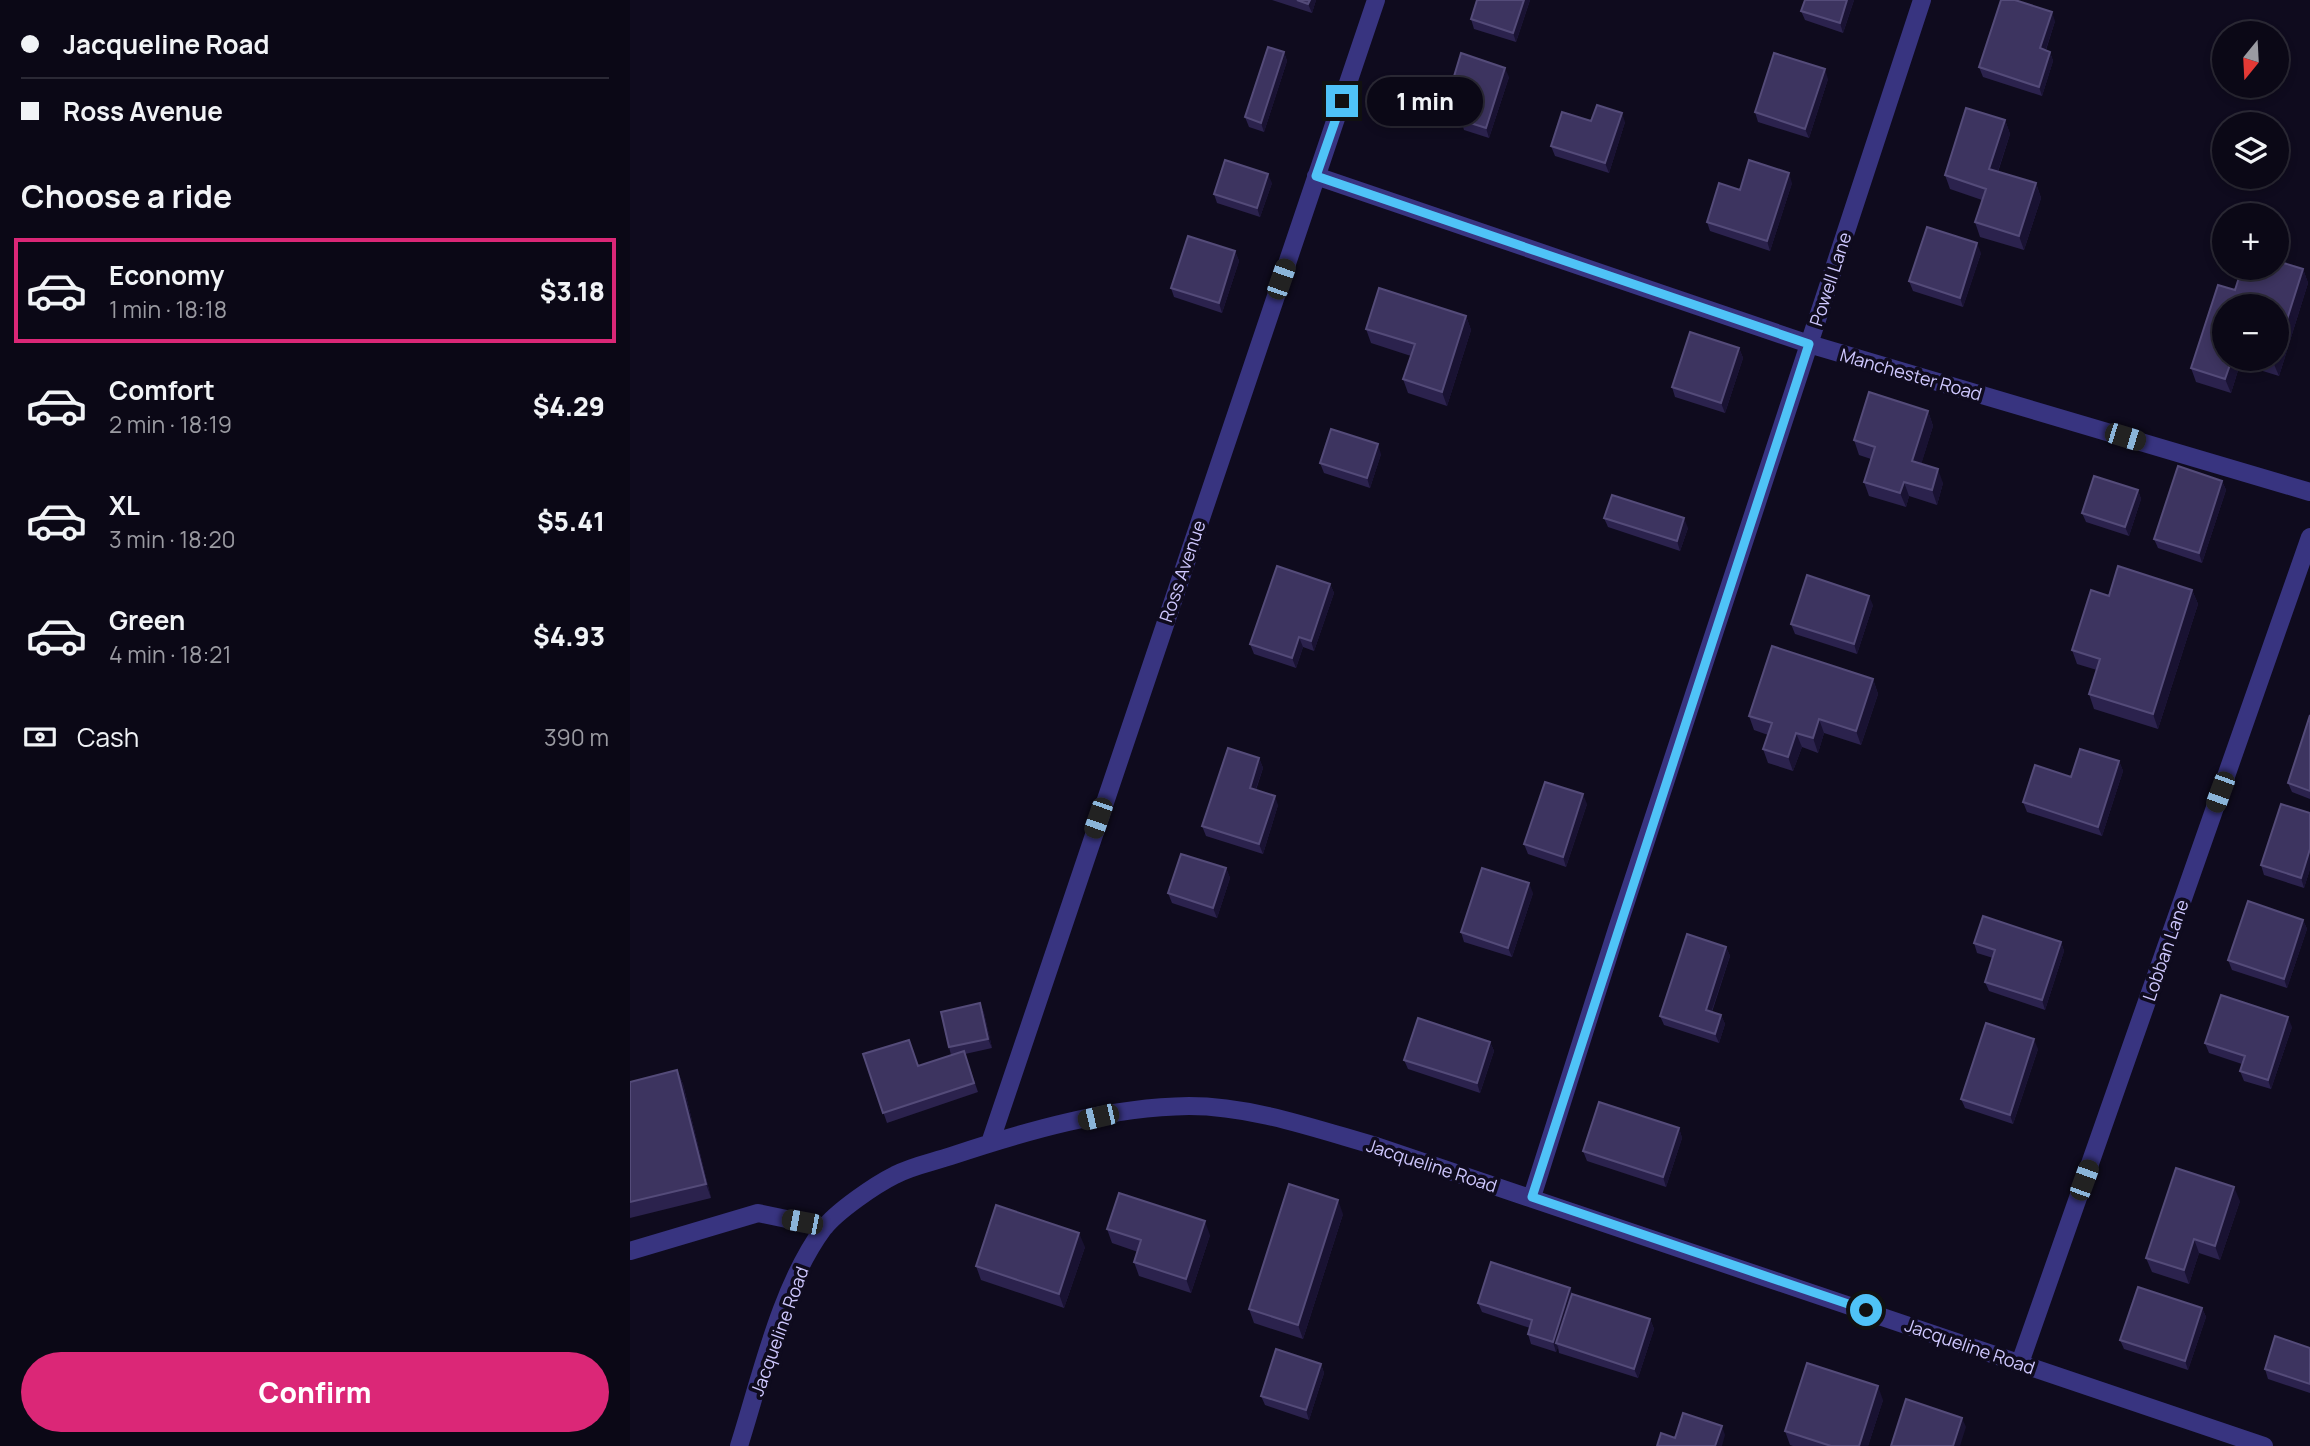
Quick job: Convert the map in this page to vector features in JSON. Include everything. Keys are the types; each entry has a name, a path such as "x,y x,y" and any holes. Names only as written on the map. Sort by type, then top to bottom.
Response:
{"street":[{"name":"Ross Avenue","path":"989,1143 1376,0"},
{"name":"Powell Lane","path":"1532,1197 1922,0"},
{"name":"Manchester Road","path":"1316,176 1809,344 2310,492"},
{"name":"Lobban Lane","path":"2020,1363 2310,537"},
{"name":"Jacqueline Road","path":"739,1446 796,1278 825,1227 897,1174 989,1143 1119,1112 1189,1106 1234,1110 1300,1124 1376,1146 2264,1446"},
{"path":"630,1251 758,1213 825,1227"}],"building":[{"path":"1477,0 1524,0 1513,33 1471,19"},
{"path":"1805,0 1847,0 1840,23 1801,11"},
{"path":"2001,0 2015,0 2052,12 2040,48 2050,52 2039,87 1979,67"},
{"path":"1268,47 1284,52 1261,123 1245,117"},
{"path":"1461,53 1505,68 1486,128 1461,120 1471,89 1452,83"},
{"path":"1774,53 1825,69 1805,129 1755,112"},
{"path":"1597,105 1622,113 1605,163 1551,146 1562,112 1591,121"},
{"path":"1966,108 2005,120 1989,169 2036,183 2019,236 1975,222 1986,189 1945,175"},
{"path":"1225,160 1268,174 1257,208 1214,194"},
{"path":"1749,160 1789,173 1767,241 1707,222 1719,183 1740,190"},
{"path":"1927,227 1977,243 1960,298 1909,281"},
{"path":"1188,236 1235,251 1219,303 1171,288"},
{"path":"2289,265 2303,269 2289,313 2289,294 2215,294 2218,285 2235,290 2238,280 2289,280"},
{"path":"1379,288 1466,316 1442,392 1403,379 1415,344 1366,329"},
{"path":"2212,303 2212,371 2228,371 2225,379 2191,368"},
{"path":"1690,332 1739,348 1721,403 1672,387"},
{"path":"1869,392 1928,411 1912,461 1938,469 1932,490 1904,482 1900,493 1864,482 1875,447 1854,440"},
{"path":"1331,429 1378,444 1367,478 1320,463"},
{"path":"2178,466 2222,481 2199,553 2154,539"},
{"path":"2094,476 2138,490 2125,527 2082,513"},
{"path":"1612,495 1684,518 1677,541 1604,518"},
{"path":"1277,566 1330,584 1311,641 1299,637 1292,658 1250,644"},
{"path":"2118,566 2192,590 2153,714 2089,694 2100,659 2072,650 2091,590 2109,596"},
{"path":"1807,575 1869,596 1854,644 1791,624"},
{"path":"1772,646 1873,679 1856,731 1819,719 1813,738 1796,733 1788,757 1763,749 1772,723 1749,716"},
{"path":"2310,715 2310,791 2288,783"},
{"path":"1228,748 1259,758 1250,788 1275,796 1259,844 1202,826"},
{"path":"2080,749 2119,761 2098,827 2023,802 2035,765 2071,777"},
{"path":"1545,782 1583,794 1563,857 1524,844"},
{"path":"2281,804 2310,813 2310,849 2301,878 2261,865"},
{"path":"1181,854 1226,868 1213,908 1168,893"},
{"path":"1482,868 1529,883 1508,948 1461,932"},
{"path":"2248,901 2303,920 2284,979 2228,960"},
{"path":"1983,916 2061,942 2042,1000 1985,982 1995,950 1974,943"},
{"path":"1687,934 1726,947 1706,1010 1721,1015 1715,1034 1660,1016"},
{"path":"2221,995 2288,1017 2268,1080 2240,1071 2245,1056 2205,1043"},
{"path":"980,1003 988,1039 949,1047 941,1012"},
{"path":"1418,1018 1490,1042 1477,1083 1404,1060"},
{"path":"1986,1023 2034,1039 2010,1115 1961,1099"},
{"path":"909,1040 918,1066 964,1051 974,1083 883,1113 863,1054"},
{"path":"677,1070 706,1184 630,1202 630,1082"},
{"path":"1599,1102 1679,1128 1663,1177 1583,1151"},
{"path":"2176,1168 2234,1187 2215,1246 2194,1239 2184,1270 2146,1258"},
{"path":"1289,1184 1338,1200 1298,1325 1249,1309"},
{"path":"1119,1193 1205,1221 1186,1279 1134,1262 1141,1240 1107,1229"},
{"path":"996,1205 1079,1233 1059,1294 976,1266"},
{"path":"1491,1262 1570,1288 1553,1342 1528,1334 1532,1320 1478,1303"},
{"path":"2138,1287 2202,1308 2185,1361 2120,1340"},
{"path":"1572,1294 1650,1319 1634,1369 1556,1343"},
{"path":"2275,1336 2310,1348 2310,1384 2265,1369"},
{"path":"1276,1349 1321,1364 1306,1410 1261,1396"},
{"path":"1807,1363 1878,1386 1859,1446 1831,1446 1785,1431"},
{"path":"1906,1399 1962,1418 1953,1446 1891,1446"},
{"path":"1683,1413 1722,1426 1715,1446 1657,1446 1661,1433 1675,1438"}],"route":[{"path":"1342,101 1316,176 1809,344 1532,1197 1866,1310"}]}
